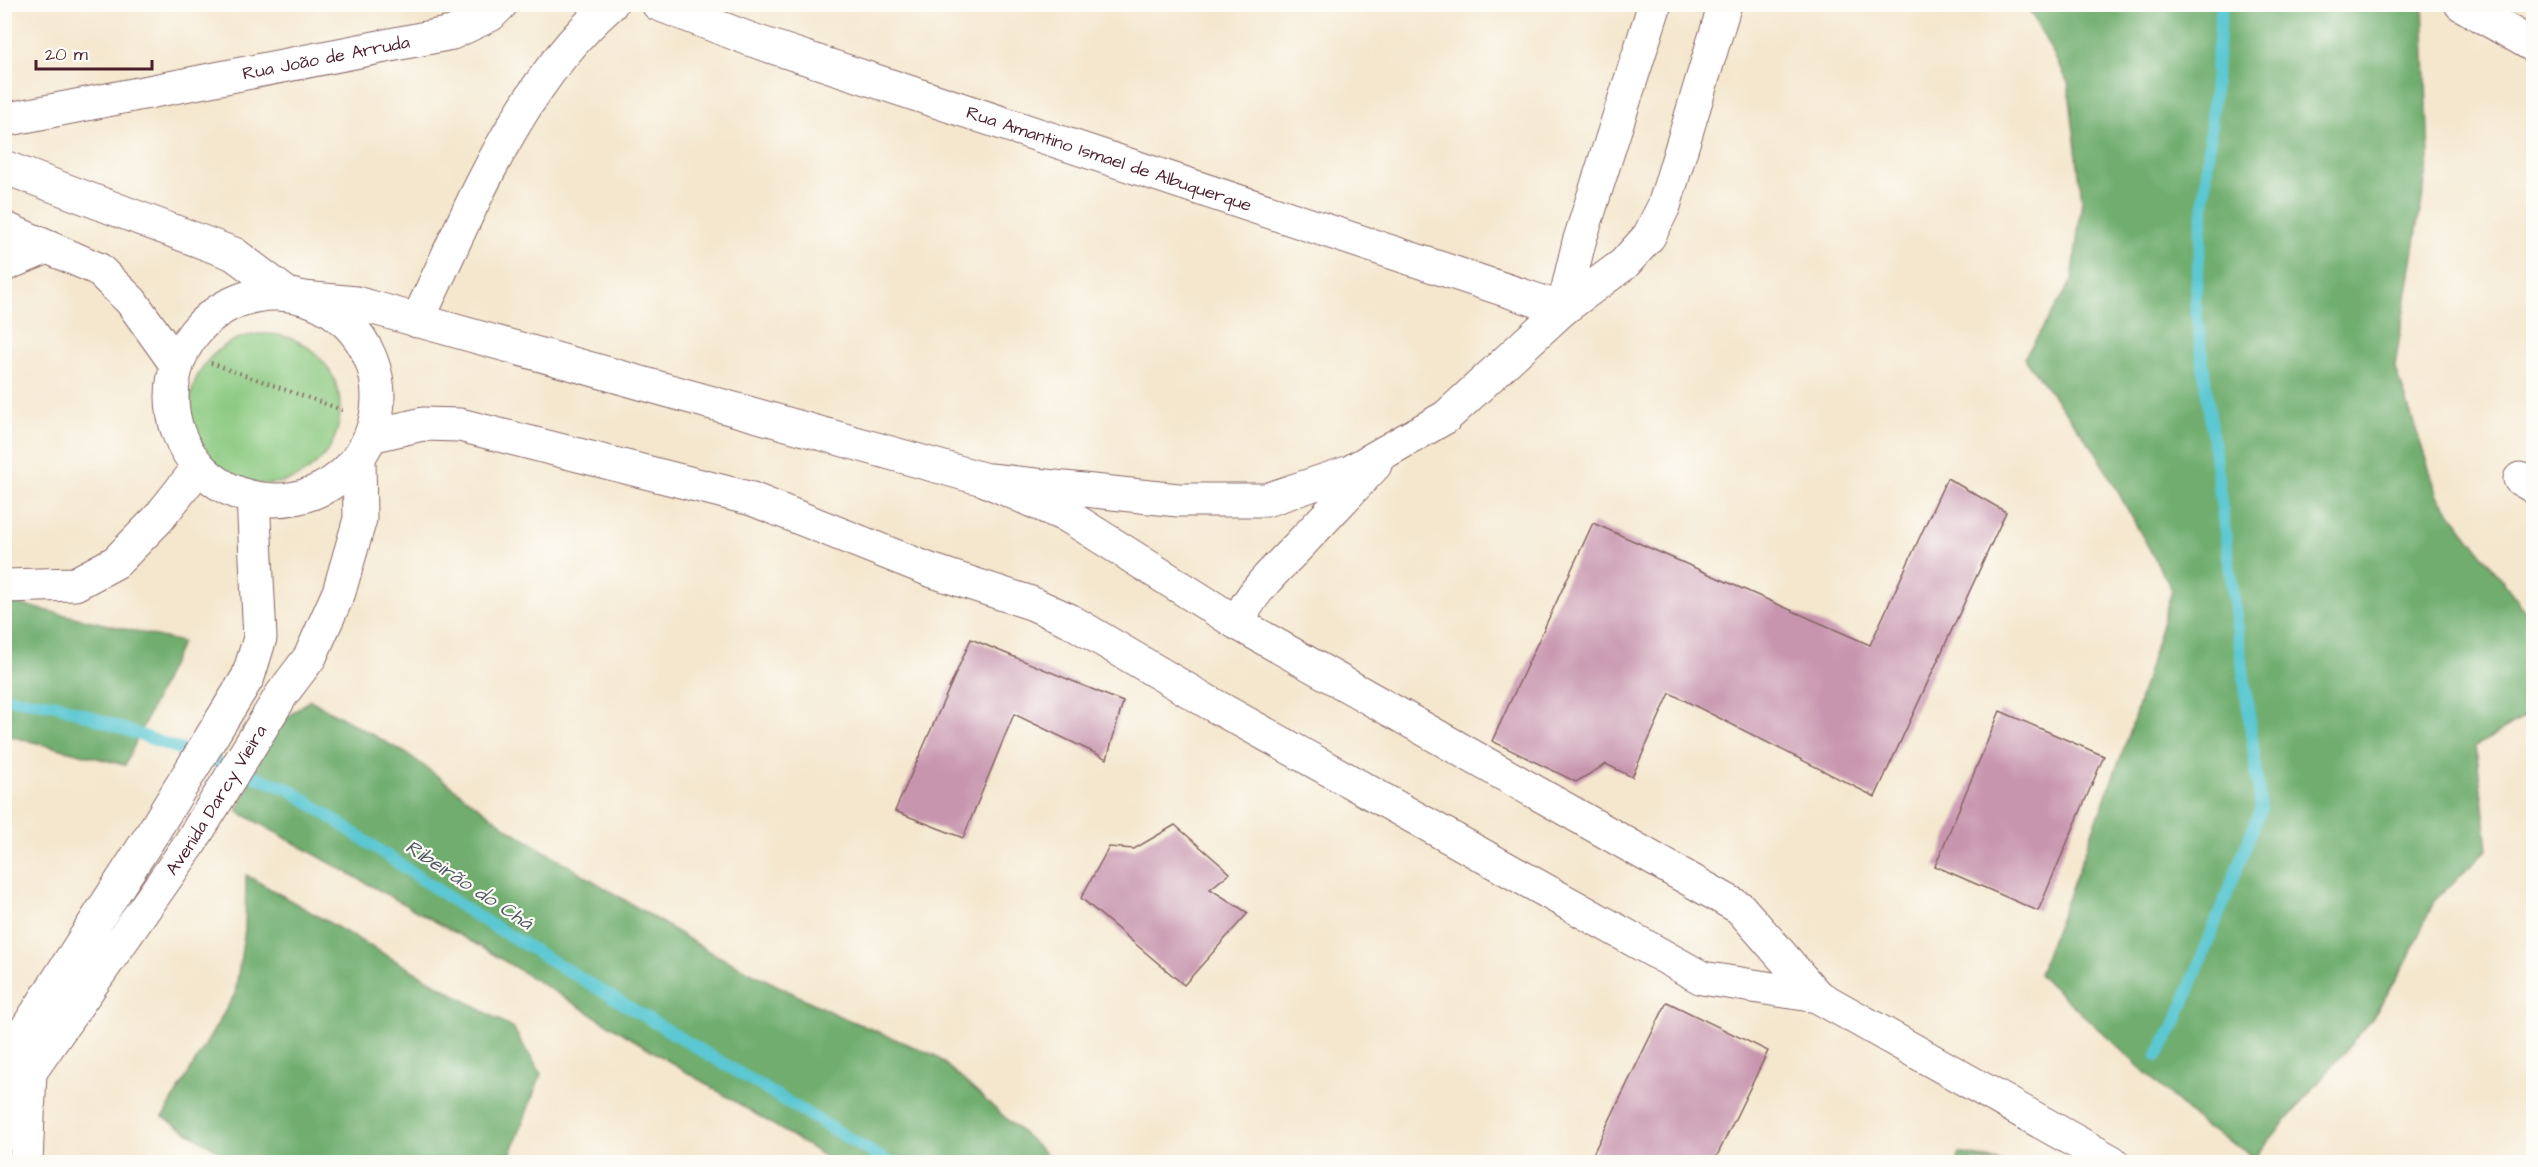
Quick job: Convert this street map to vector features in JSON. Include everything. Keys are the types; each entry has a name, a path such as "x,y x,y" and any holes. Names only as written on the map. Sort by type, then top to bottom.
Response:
{"main road":[{"name":"Rua João de Arruda","path":"4,120 452,33 490,15 501,4"},
{"path":"417,321 512,126 550,70 587,27 611,4"},
{"name":"Rua Amantino Ismael de Albuquerque","path":"658,4 752,40 1563,309"},
{"path":"1563,309 1579,242 1655,4"},
{"path":"983,479 1178,500 1266,500 1350,472 1446,417 1563,309 1624,264 1650,236 1664,206 1725,4"},
{"path":"2461,4 2534,46"},
{"name":"Avenida Darcy Vieira","path":"4,167 234,254 296,296 342,318 368,352 378,394 368,438 360,519 339,592 310,657 282,694 189,844 17,1068"},
{"path":"4,228 98,269 131,301 179,358"},
{"path":"4,265 47,247"},
{"path":"1817,996 1702,978 1218,707 1069,620 1031,603 930,570 752,500 460,425 423,424 368,438 339,479 312,494 283,500 253,498 224,487 199,467 183,444 174,418 172,391 179,358 189,339 207,317 231,302 259,294 356,303 983,479 1071,518 1237,623 1740,908 1817,996 2112,1162"},
{"path":"1237,623 1247,603 1269,574 1302,543 1390,448"},
{"path":"4,586 75,584 116,562 158,519 199,467"},
{"name":"Avenida Darcy Vieira","path":"4,1115 17,1068 155,829 248,676 260,638 253,498"},
{"path":"17,1068 26,1162"}],"path":[{"path":"179,358 368,438"}],"green space":[{"path":"2027,5 2423,5 2429,157 2395,366 2438,496 2533,621 2533,712 2476,746 2488,849 2434,901 2406,963 2372,1019 2255,1157 2202,1125 2039,974 2130,732 2172,590 2096,452 2024,358 2072,281 2082,200 2068,82"},
{"path":"265,334 294,339 307,346 318,356 328,367 335,380 340,409 335,438 328,451 318,462 307,472 294,479 265,484 236,479 223,472 212,462 202,451 195,438 190,409 195,380 202,367 212,356 223,346 236,339"},
{"path":"5,601 182,642 125,765 5,735"},
{"path":"310,700 409,755 510,830 708,951 837,1015 936,1056 1055,1162 834,1162 488,951 237,811 273,728"},
{"path":"246,875 513,1028 541,1074 508,1162 220,1162 219,1151 163,1117 235,994 245,929"},
{"path":"1959,1153 2002,1162 1956,1162"}],"building":[{"path":"1947,478 2006,512 1875,797 1670,693 1632,777 1606,764 1576,782 1492,741 1593,523 1870,645"},
{"path":"971,639 1123,702 1107,759 1014,714 963,838 895,811"},
{"path":"2000,711 2104,756 2038,911 1935,866"},
{"path":"1175,825 1230,873 1210,889 1248,913 1184,985 1081,898 1109,847 1134,849"},
{"path":"1667,1002 1768,1051 1714,1162 1605,1162 1592,1156"}],"waterway":[{"path":"2157,1056 2175,1025 2261,808 2195,302 2222,4"},
{"name":"Ribeirão do Chá","path":"4,698 58,705 289,789 470,912 888,1162"}]}
